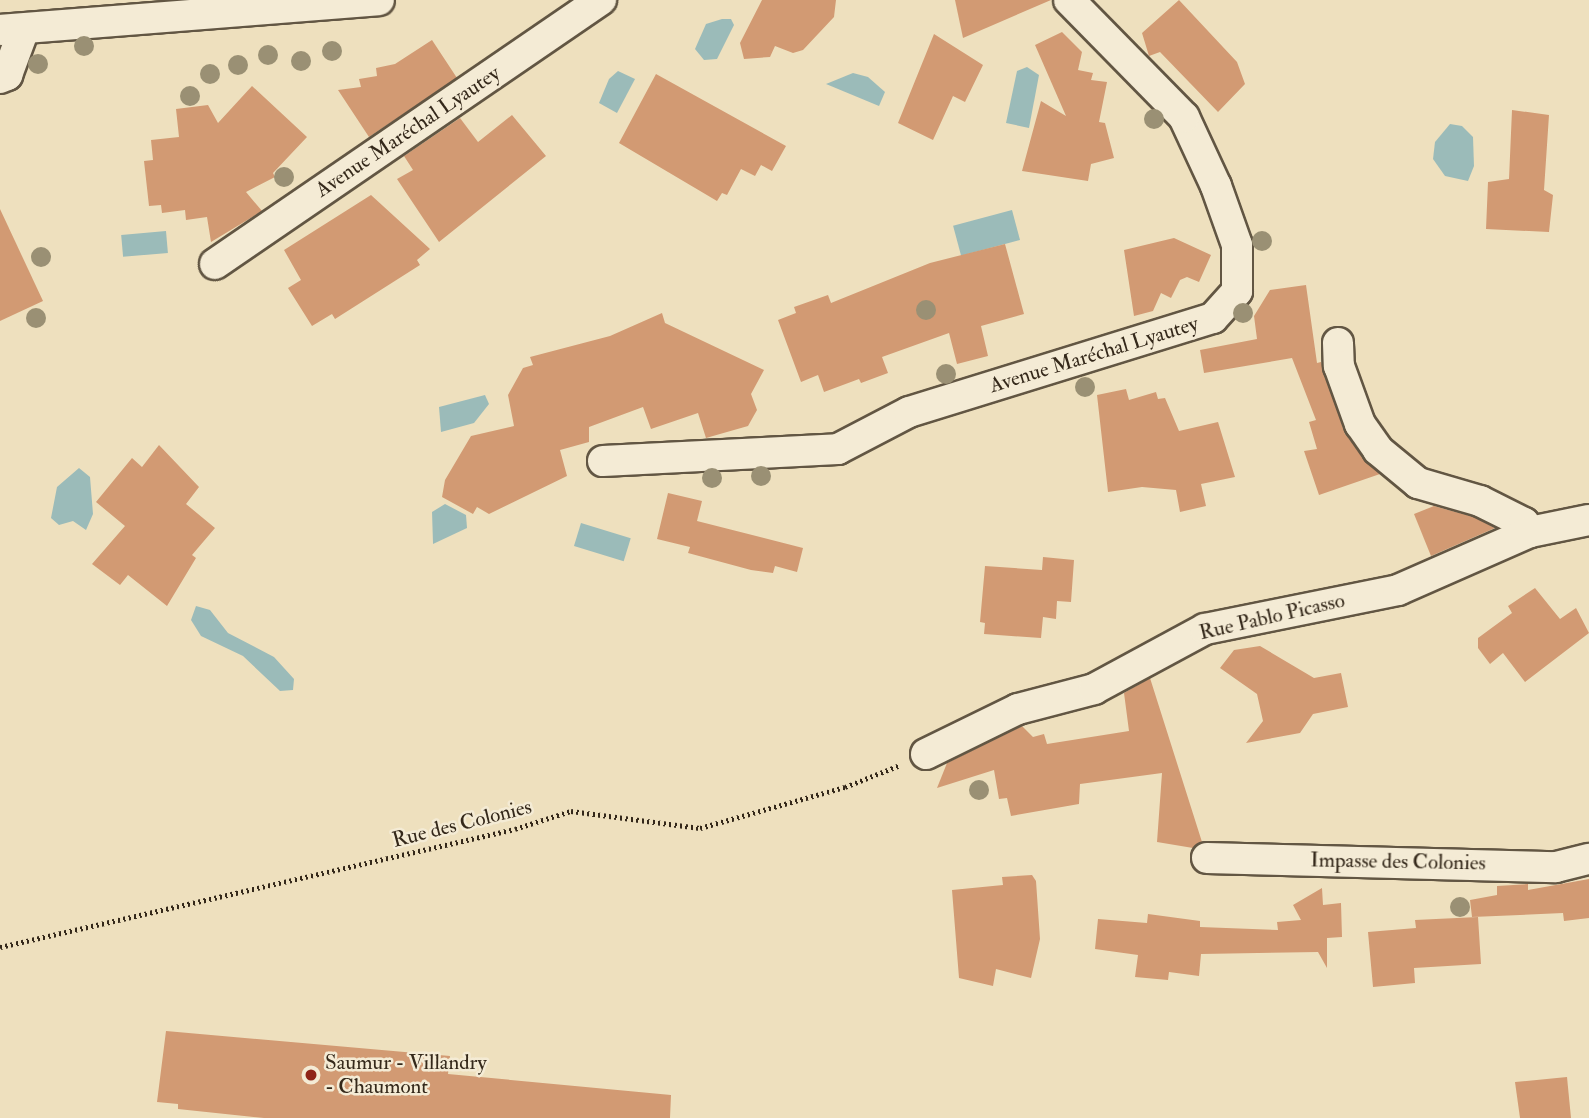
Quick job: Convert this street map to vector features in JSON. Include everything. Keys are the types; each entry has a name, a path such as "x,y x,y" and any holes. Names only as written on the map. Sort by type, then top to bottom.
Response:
{"street":[{"path":"0,78 6,75 12,30 379,0"},
{"name":"Avenue Maréchal Lyautey","path":"215,264 601,0"},
{"name":"Avenue Maréchal Lyautey","path":"603,461 838,449 909,412 1213,318 1237,291 1237,244 1216,187 1184,117 1069,0"},
{"path":"1338,343 1339,366 1360,424 1378,450 1418,483 1480,501 1524,523 1530,532"},
{"name":"Rue Pablo Picasso","path":"926,754 1018,709 1094,689 1205,629 1398,590 1530,532 1589,520"},
{"name":"Impasse des Colonies","path":"1207,858 1556,867 1589,859"}],"path":[{"name":"Rue des Colonies","path":"0,947 515,829 571,811 700,828 845,788 926,754"}],"water":[{"path":"731,19 734,25 717,59 704,60 695,49 706,24"},
{"path":"1027,67 1039,75 1029,128 1006,123 1017,71"},
{"path":"618,71 635,79 617,113 599,103 609,79"},
{"path":"853,73 868,77 885,92 879,106 826,84"},
{"path":"1450,124 1462,126 1473,137 1474,166 1468,181 1445,176 1433,159 1435,142"},
{"path":"1012,210 1020,240 961,256 953,226"},
{"path":"166,231 168,253 123,257 121,235"},
{"path":"485,395 489,404 474,423 441,432 439,407"},
{"path":"79,468 90,477 93,514 86,530 73,521 59,525 51,518 57,487"},
{"path":"445,504 466,515 467,528 433,544 432,512"},
{"path":"581,523 631,538 624,561 574,546"},
{"path":"196,606 210,610 228,633 274,657 294,679 293,690 280,691 243,656 201,636 191,620"}],"building":[{"path":"762,0 836,0 834,17 803,50 793,53 775,46 770,57 744,59 740,43"},
{"path":"955,0 1051,0 963,38"},
{"path":"1179,0 1237,62 1245,84 1218,112 1160,52 1149,56 1142,33"},
{"path":"1062,32 1082,52 1078,70 1093,73 1091,80 1107,82 1099,122 1105,123 1114,158 1091,164 1088,181 1022,171 1041,101 1066,116 1035,45"},
{"path":"934,34 983,65 965,102 953,96 933,140 898,123"},
{"path":"432,40 457,78 369,137 338,90 361,87 359,79 377,76 376,68 395,64"},
{"path":"656,74 786,146 772,171 761,165 755,176 741,169 727,195 722,193 717,201 619,143"},
{"path":"252,86 307,137 273,173 275,177 246,192 262,211 211,242 207,217 186,220 185,210 162,213 161,205 149,206 144,161 153,160 151,140 179,137 176,109 208,105 218,123"},
{"path":"1512,110 1549,115 1544,190 1553,195 1549,232 1486,229 1488,182 1509,179"},
{"path":"512,115 546,156 439,242 397,179 413,170 404,156 460,118 478,142"},
{"path":"371,195 430,249 417,260 420,265 335,319 332,314 312,326 288,288 301,280 284,250"},
{"path":"0,209 43,301 0,321"},
{"path":"1174,238 1211,255 1199,282 1187,277 1180,280 1171,298 1161,293 1153,311 1134,316 1124,250"},
{"path":"1005,244 1024,314 981,326 988,356 957,364 949,333 882,357 888,373 861,383 859,379 824,392 818,375 801,382 778,320 796,313 794,307 828,295 831,303 930,263"},
{"path":"1306,285 1317,363 1321,362 1345,434 1380,474 1319,495 1304,451 1317,449 1309,422 1316,420 1292,358 1204,373 1200,350 1257,339 1254,316 1270,290"},
{"path":"662,313 665,323 764,370 751,394 757,410 748,426 706,438 698,413 651,429 643,407 589,427 589,442 560,450 567,476 489,514 477,507 473,514 442,497 445,480 471,436 514,426 508,395 523,368 533,365 530,357 610,336"},
{"path":"1126,389 1129,400 1156,392 1158,399 1165,398 1179,431 1218,422 1235,477 1201,484 1206,506 1180,512 1176,490 1142,487 1108,492 1097,395"},
{"path":"159,445 199,487 186,504 215,528 192,555 196,558 167,606 128,575 120,585 92,564 125,526 96,502 132,458 142,467"},
{"path":"668,493 702,501 697,521 803,548 797,572 775,566 773,573 751,570 688,553 690,547 657,539"},
{"path":"1434,506 1474,517 1495,528 1431,556 1414,514"},
{"path":"1043,557 1074,560 1071,602 1057,601 1056,619 1043,617 1041,638 984,634 985,623 980,622 985,566 1042,570"},
{"path":"1535,588 1560,619 1576,608 1589,633 1525,682 1503,653 1490,664 1478,648 1478,638 1512,613 1508,606"},
{"path":"1260,646 1314,678 1341,673 1348,707 1313,714 1300,733 1246,743 1263,721 1257,694 1220,668 1234,650"},
{"path":"1150,678 1202,842 1193,848 1157,842 1162,773 1080,784 1079,804 1011,816 1007,798 999,799 994,770 937,788 947,763 1022,726 1033,737 1044,734 1047,744 1129,731 1124,693"},
{"path":"1032,875 1036,881 1040,939 1031,978 996,969 993,986 959,978 952,890 1003,885 1002,877"},
{"path":"1589,879 1589,918 1564,921 1563,913 1472,917 1470,900 1497,895 1497,886 1528,884 1528,890"},
{"path":"1322,888 1323,905 1341,903 1342,937 1327,938 1327,968 1318,952 1201,954 1199,976 1169,972 1168,980 1135,977 1138,955 1095,949 1098,919 1147,923 1148,914 1200,921 1200,927 1278,930 1277,922 1301,920 1293,905"},
{"path":"1478,917 1481,964 1414,968 1415,983 1373,987 1368,932 1416,928 1415,920"},
{"name":"Saumur - Villandry - Chaumont","path":"166,1031 450,1056 448,1074 671,1095 670,1118 264,1118 178,1109 178,1104 157,1102"},
{"path":"1567,1077 1571,1118 1520,1118 1515,1082"}],"place":[{"name":"Saumur - Villandry - Chaumont","path":"311,1075"}]}
